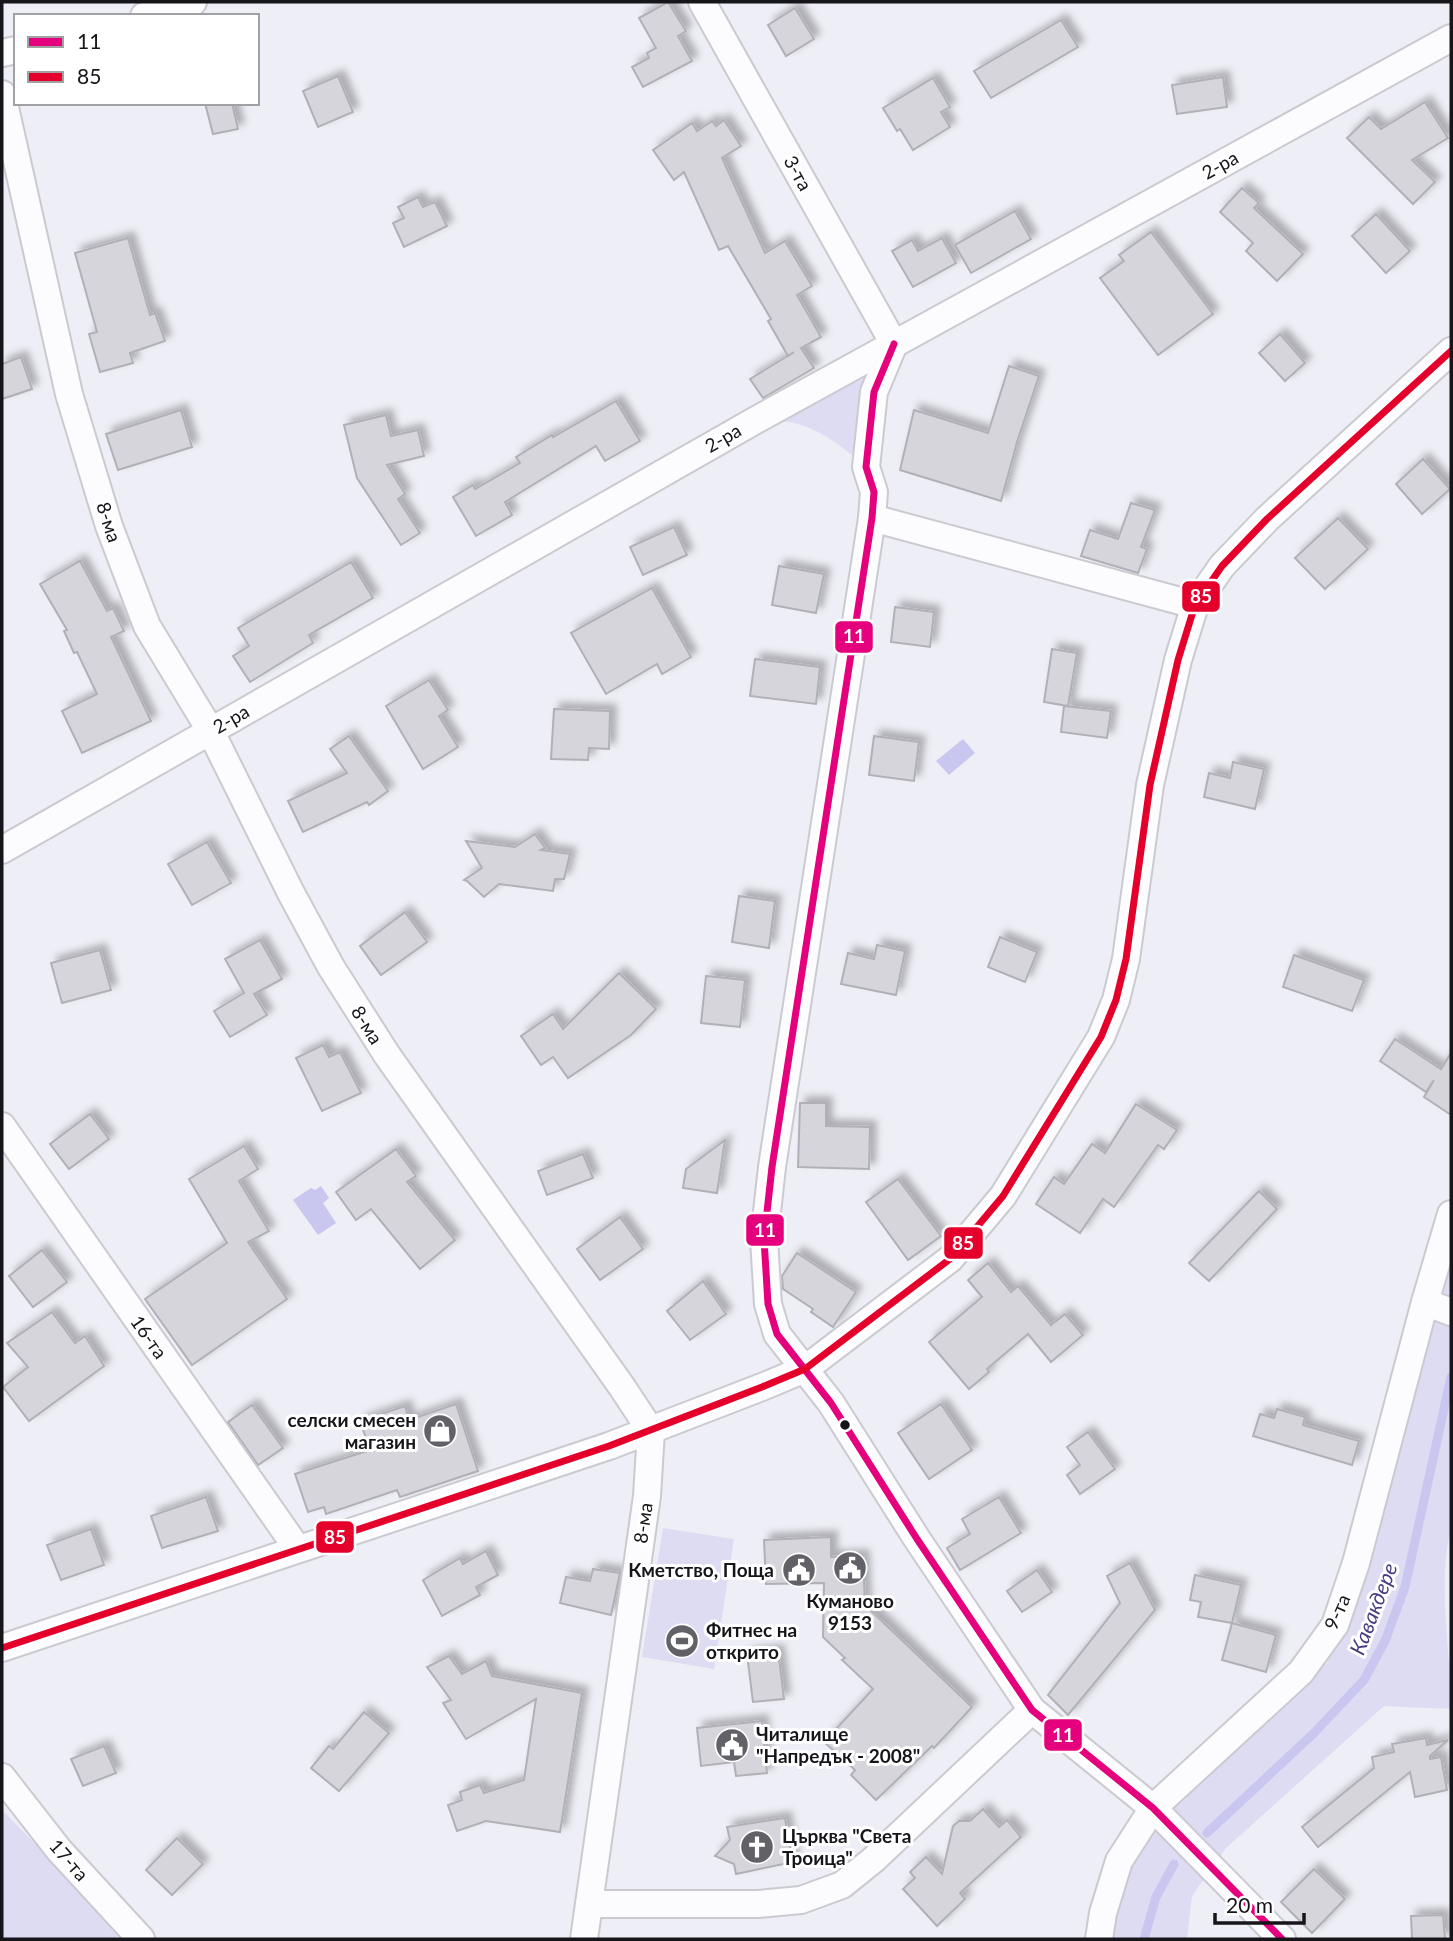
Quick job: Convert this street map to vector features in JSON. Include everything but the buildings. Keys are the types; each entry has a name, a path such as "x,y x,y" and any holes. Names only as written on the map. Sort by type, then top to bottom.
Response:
{"street":[{"path":"151,14 193,2"},
{"name":"3-та","path":"702,2 894,344"},
{"name":"2-ра","path":"2,850 743,427 1451,38"},
{"name":"8-ма","path":"2,94 69,394 110,526 147,626 210,730 331,967 380,1044 651,1431 645,1509 584,1939"},
{"path":"894,344 874,391 866,467 874,492 872,518 772,1167 764,1240 768,1304 777,1334 831,1403 917,1539 1032,1710 1153,1808 1282,1939"},
{"path":"2,1648 651,1431 805,1370 950,1259 1003,1196 1101,1037 1116,1000 1126,959 1150,785 1178,660 1195,605 1222,566 1267,519 1451,351"},
{"path":"872,518 1195,605"},
{"name":"16-та","path":"2,1126 297,1548"},
{"name":"9-та","path":"1099,1939 1102,1913 1119,1861 1153,1808 1301,1672 1335,1625 1356,1563 1424,1302 1451,1214"},
{"path":"1424,1302 1451,1312"},
{"path":"589,1904 769,1903 801,1900 842,1885 873,1860 1032,1710"},
{"name":"17-та","path":"2,1777 59,1850 141,1939"}],"shaded area":[{"path":"894,344 866,467 840,446 811,429 785,421 756,420"},
{"path":"1451,1249 1451,1528 1445,1596 1451,1709 1384,1706 1226,1848 1192,1896 1187,1939 1110,1939 1122,1872 1149,1832 1327,1663 1352,1617 1365,1579 1415,1373"},
{"path":"663,1528 734,1539 714,1669 642,1657"},
{"path":"2,1810 116,1929 118,1939 2,1939"}],"water":[{"path":"963,739 975,753 949,775 936,761"},
{"path":"321,1186 329,1198 323,1203 336,1223 318,1235 293,1200 311,1188 315,1190"}],"waterway":[{"name":"Кавакдере","path":"1207,1833 1314,1733 1364,1680 1385,1641 1405,1587 1451,1377"},
{"name":"Кавакдере","path":"1144,1939 1156,1897 1174,1864"}],"transit line":[{"name":"11","path":"894,344 874,392 866,467 874,492 872,518 772,1167 764,1239 768,1304 777,1334 831,1403 917,1539 1032,1710 1153,1808 1282,1939"},
{"name":"85","path":"2,1648 609,1446 762,1387 805,1369 950,1259 1003,1196 1101,1037 1116,1000 1126,959 1150,785 1178,660 1195,605 1222,566 1267,519 1451,351"}],"place":[{"name":"селски смесен магазин","path":"440,1431"},
{"name":"Куманово 9153","path":"850,1568"},
{"name":"Кметство, Поща","path":"799,1570"},
{"name":"Фитнес на открито","path":"682,1641"},
{"name":"Читалище \"Напредък - 2008\"","path":"732,1745"},
{"name":"Църква \"Света Троица\"","path":"757,1847"}]}
